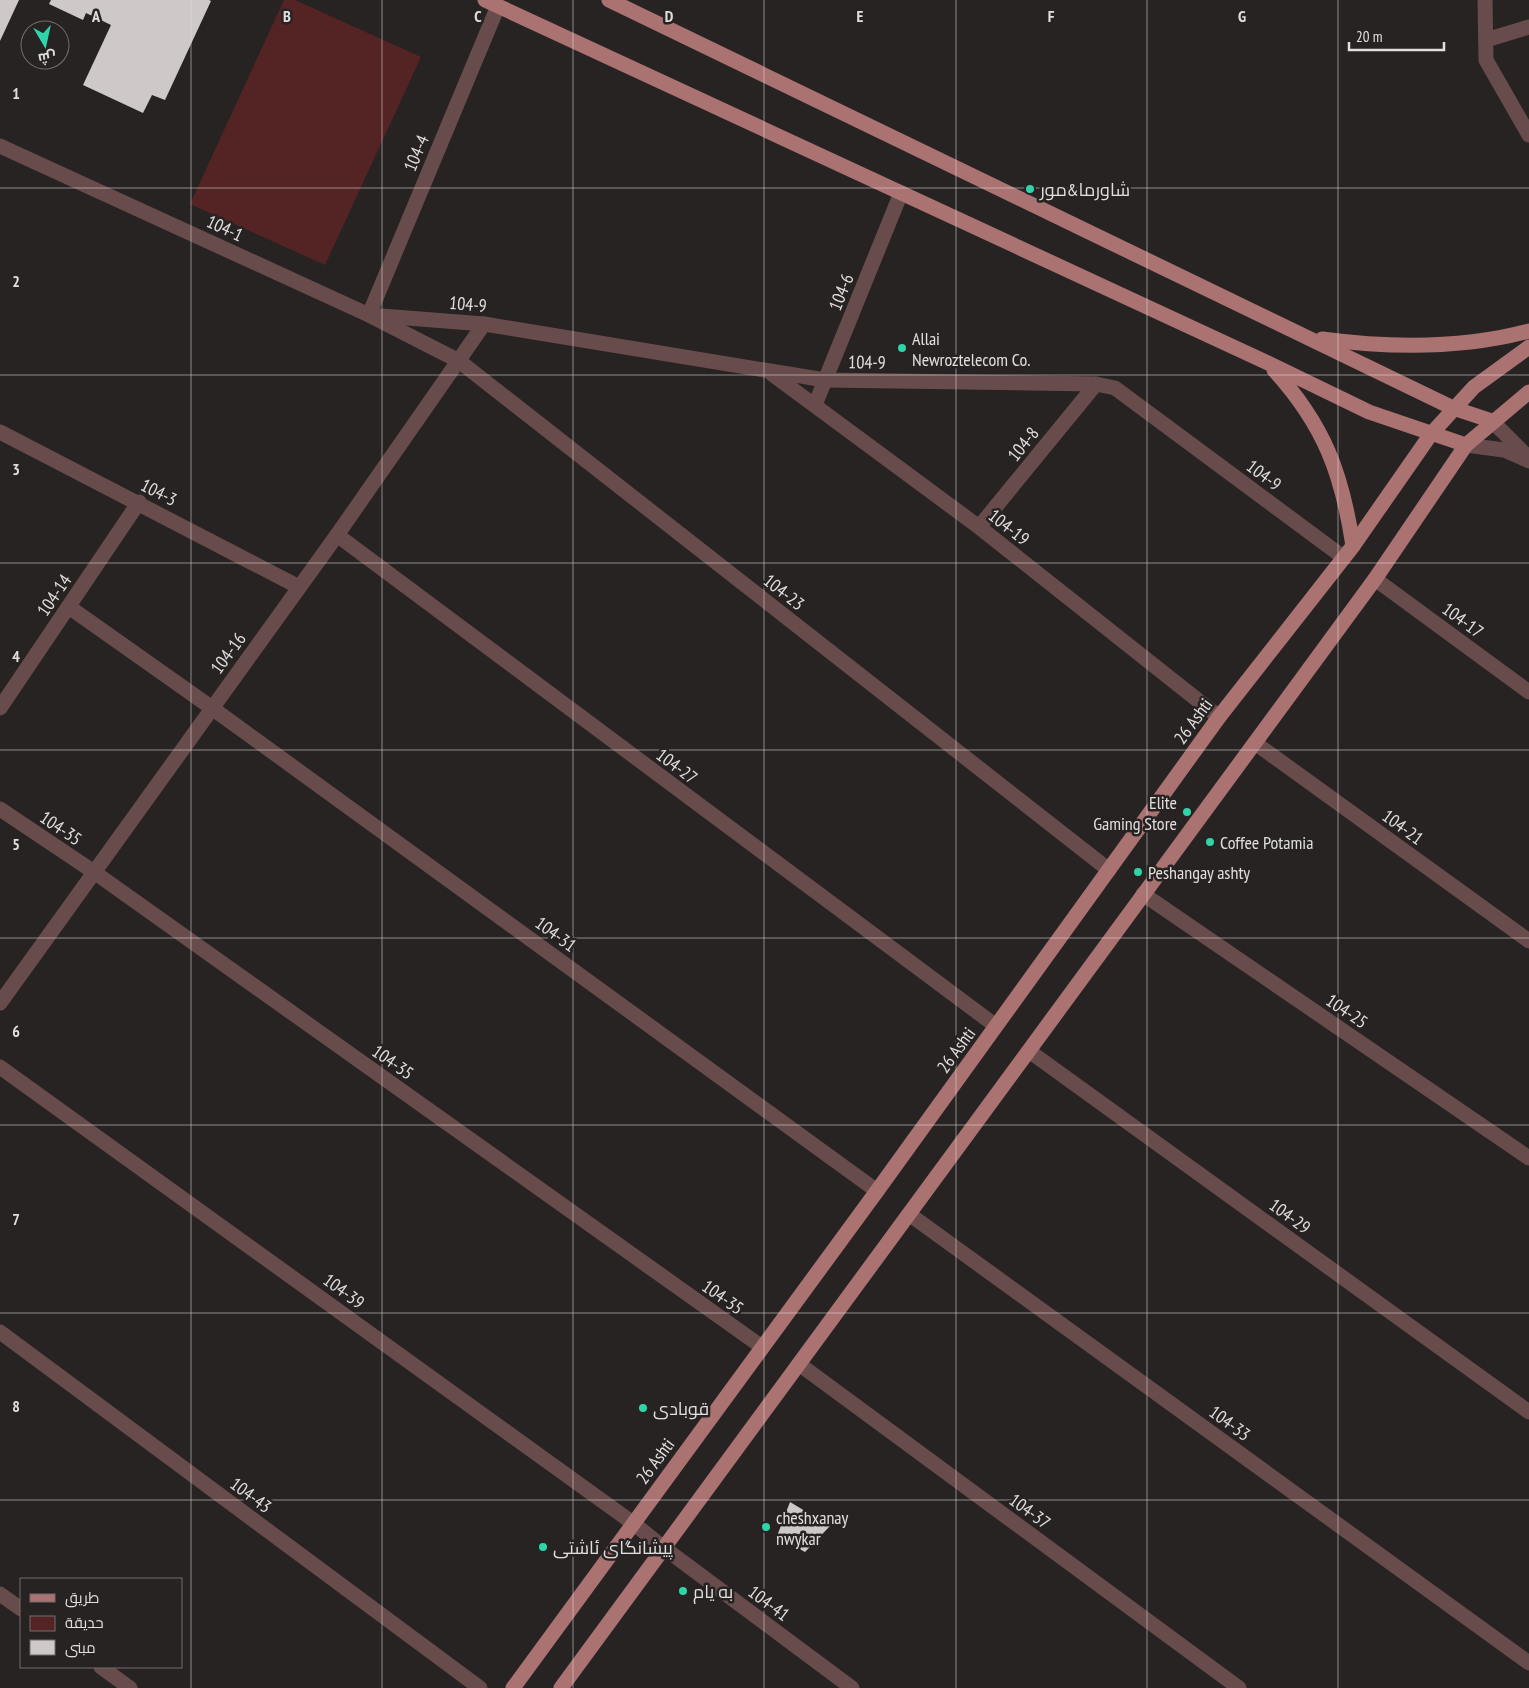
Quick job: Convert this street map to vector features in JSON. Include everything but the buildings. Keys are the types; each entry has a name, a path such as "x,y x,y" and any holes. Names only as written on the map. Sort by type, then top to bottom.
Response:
{"main road":[{"path":"609,0 1453,408 1492,421"},
{"path":"491,3 1268,363 1368,412 1466,445"},
{"path":"1308,337 1360,343 1438,344 1481,340 1529,331"},
{"name":"26 Ashti","path":"513,1688 633,1522 878,1191 1219,717 1348,552 1431,434 1474,387 1529,347"},
{"path":"1268,363 1295,394 1318,429 1335,465 1347,505 1348,552"},
{"path":"561,1688 1375,579 1466,445 1492,421 1529,392"}],"street":[{"path":"1485,0 1486,60 1529,135"},
{"name":"104-4","path":"369,315 491,3"},
{"path":"1486,40 1529,27"},
{"name":"104-1","path":"0,146 369,315 433,347"},
{"name":"104-6","path":"815,405 902,194"},
{"name":"104-9","path":"369,315 484,324 771,373 825,380 1096,384 1115,388 1348,552"},
{"name":"104-16","path":"0,1003 337,535 484,324"},
{"name":"104-23","path":"433,347 459,360 1109,870"},
{"name":"104-19","path":"771,373 979,527 1219,717"},
{"name":"104-8","path":"979,527 1096,384"},
{"path":"1492,421 1529,460"},
{"name":"104-3","path":"0,432 139,502 299,587"},
{"path":"1466,445 1504,450 1529,460"},
{"name":"104-14","path":"2,701 139,502"},
{"name":"104-27","path":"337,535 996,1026"},
{"name":"104-17","path":"1375,579 1529,692"},
{"name":"104-31","path":"68,607 212,708 878,1191"},
{"name":"104-21","path":"1255,743 1529,941"},
{"name":"104-35","path":"0,809 94,872 762,1347"},
{"name":"104-25","path":"1143,894 1529,1158"},
{"name":"104-29","path":"1029,1051 1529,1412"},
{"name":"104-39","path":"0,1067 633,1522 664,1548"},
{"name":"104-33","path":"909,1214 1529,1663"},
{"name":"104-43","path":"0,1332 480,1688"},
{"name":"104-37","path":"799,1364 1239,1688"},
{"name":"104-41","path":"664,1548 852,1688"},
{"path":"0,1594 20,1608"},
{"path":"102,1668 130,1688"}],"green space":[{"path":"284,0 295,0 421,57 325,265 190,204"}],"place":[{"name":"شاورما&مور","path":"1030,189"},
{"name":"Allai Newroztelecom Co.","path":"902,348"},
{"name":"Elite Gaming Store","path":"1187,812"},
{"name":"Coffee Potamia","path":"1210,842"},
{"name":"Peshangay ashty","path":"1138,872"},
{"name":"قوبادی","path":"643,1408"},
{"name":"cheshxanay nwykar","path":"766,1527"},
{"name":"پیشانگای ئاشتی","path":"543,1547"},
{"name":"به يام","path":"683,1591"}]}
